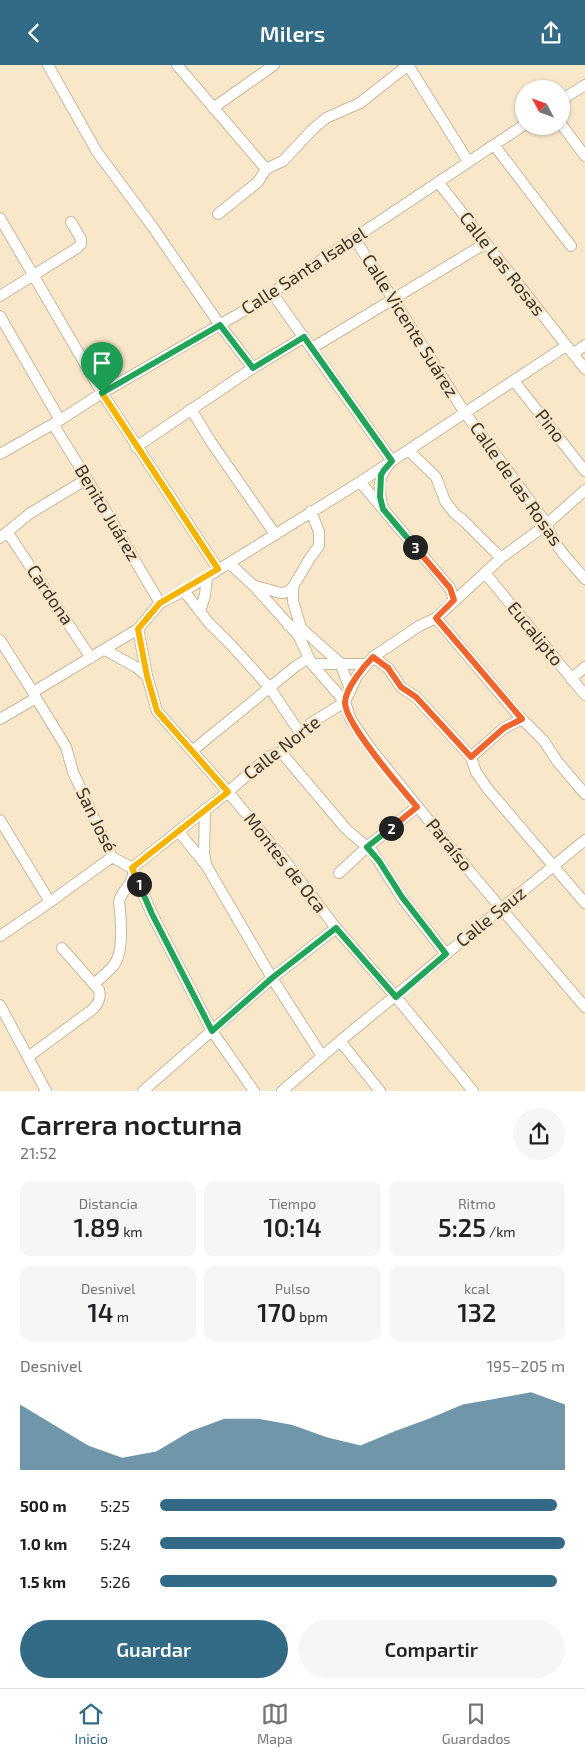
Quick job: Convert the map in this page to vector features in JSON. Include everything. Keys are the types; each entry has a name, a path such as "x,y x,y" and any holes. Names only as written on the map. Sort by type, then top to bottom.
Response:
{"street":[{"path":"48,65 97,152 152,226 220,325 253,368"},
{"path":"177,65 266,169"},
{"path":"213,108 274,65"},
{"path":"218,214 258,182 266,169 283,161 326,118 360,103 408,65 468,161"},
{"path":"570,94 585,85"},
{"name":"Calle Santa Isabel","path":"0,454 272,293 515,131"},
{"path":"569,135 585,156"},
{"path":"494,145 571,246"},
{"name":"Calle Las Rosas","path":"438,182 585,369"},
{"path":"0,218 102,393 218,569"},
{"path":"0,296 81,244 81,239 71,222"},
{"name":"Calle Vicente Suárez","path":"355,239 465,413"},
{"path":"312,348 486,243"},
{"path":"272,293 392,461"},
{"name":"Benito Juárez","path":"0,316 87,479 160,603"},
{"path":"136,447 253,368 304,337"},
{"path":"0,719 138,629 160,603 184,591 360,482 514,381 569,350 585,345"},
{"name":"Pino","path":"514,381 585,471"},
{"path":"191,409 210,442 275,534"},
{"name":"Calle de las Rosas","path":"465,413 547,524 548,531 555,541 585,579"},
{"path":"408,450 436,477 445,501 454,514 463,520 501,558"},
{"path":"383,509 380,497 381,475 392,461"},
{"path":"4,535 29,515 87,479"},
{"path":"360,482 450,588 454,600"},
{"path":"345,702 357,675 370,660 407,634 436,618 501,558 547,524 585,491"},
{"path":"254,586 281,593 288,592 293,587 319,545 319,532 311,511"},
{"name":"Cardona","path":"4,535 91,658"},
{"name":"Paraíso","path":"228,563 254,586 298,635 310,661 345,702 346,710 356,729 417,807 585,1007"},
{"name":"Eucalipto","path":"486,573 585,695"},
{"path":"200,612 205,595 207,577"},
{"path":"293,587 293,601 301,628"},
{"path":"184,591 200,612 270,688 300,733"},
{"path":"436,618 522,719 544,741 557,761 585,793"},
{"path":"288,625 301,628 340,663 350,689"},
{"name":"Montes de Oca","path":"138,629 147,676 157,711 228,792 287,863 336,928 396,997 473,1091"},
{"name":"San José","path":"0,640 66,747 73,772 112,857 132,868 152,914 212,1031 254,1091"},
{"path":"104,650 136,667 147,676"},
{"path":"192,751 296,666 310,661 340,663 370,660 388,668 401,687 416,697 471,757 472,765 487,788 585,903"},
{"path":"571,679 585,667"},
{"name":"Calle Norte","path":"132,868 228,792 261,763 270,756 280,752 312,723 345,702"},
{"path":"471,757 504,728 522,719"},
{"path":"280,752 347,830 367,847 379,861 402,897 446,954"},
{"path":"339,873 367,847 417,807"},
{"path":"205,809 204,854 206,865"},
{"path":"0,820 50,902"},
{"path":"178,831 206,865 272,978 322,1056"},
{"name":"Calle Sauz","path":"282,1091 340,1041 396,997 585,840"},
{"path":"0,936 112,857"},
{"path":"94,984 115,963 119,953 119,902 120,896 131,883 133,877 132,868"},
{"path":"143,1091 272,978 336,928"},
{"path":"28,1057 94,1009 98,1003 99,990 62,948"},
{"path":"0,1005 46,1091"},
{"path":"340,1041 380,1091"}],"route":[{"path":"220,325 253,368 304,337 392,461 381,475 380,497 383,509 450,588 454,600 436,618 522,719 504,728 471,757 416,697 401,687 388,668 373,657 357,675 350,689 345,702 350,720 370,749 417,807 367,847 372,851 402,897 446,954 396,997 336,928 272,978 212,1031 152,914 132,868 228,792 157,711 147,676 138,629 160,603 184,591 218,569 102,393 220,325"}]}
